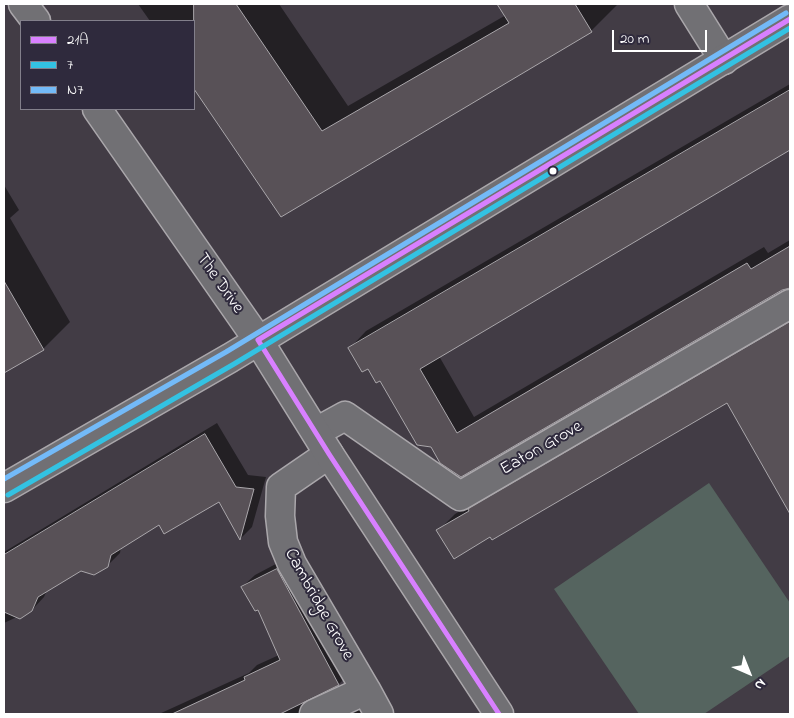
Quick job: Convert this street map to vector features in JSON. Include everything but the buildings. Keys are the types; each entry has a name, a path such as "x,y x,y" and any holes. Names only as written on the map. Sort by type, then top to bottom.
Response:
{"main road":[{"path":"24,4 35,20"},
{"path":"689,4 724,60"},
{"path":"4,488 258,340 790,19"},
{"name":"The Drive","path":"98,110 258,340 322,443 499,714"},
{"name":"Eaton Grove","path":"322,443 345,416 460,496 782,308"},
{"name":"Cambridge Grove","path":"322,443 281,486 280,516 283,542 292,564 366,690"},
{"path":"314,714 366,690 379,714"}],"shaded area":[{"path":"709,483 790,603 790,656 704,714 639,714 554,589"}],"transit line":[{"name":"N7","path":"4,479 226,352 786,13"},
{"name":"21A","path":"258,340 790,19"},
{"name":"7","path":"8,495 234,364 790,28"},
{"name":"21A","path":"258,340 329,454 499,714"}]}
